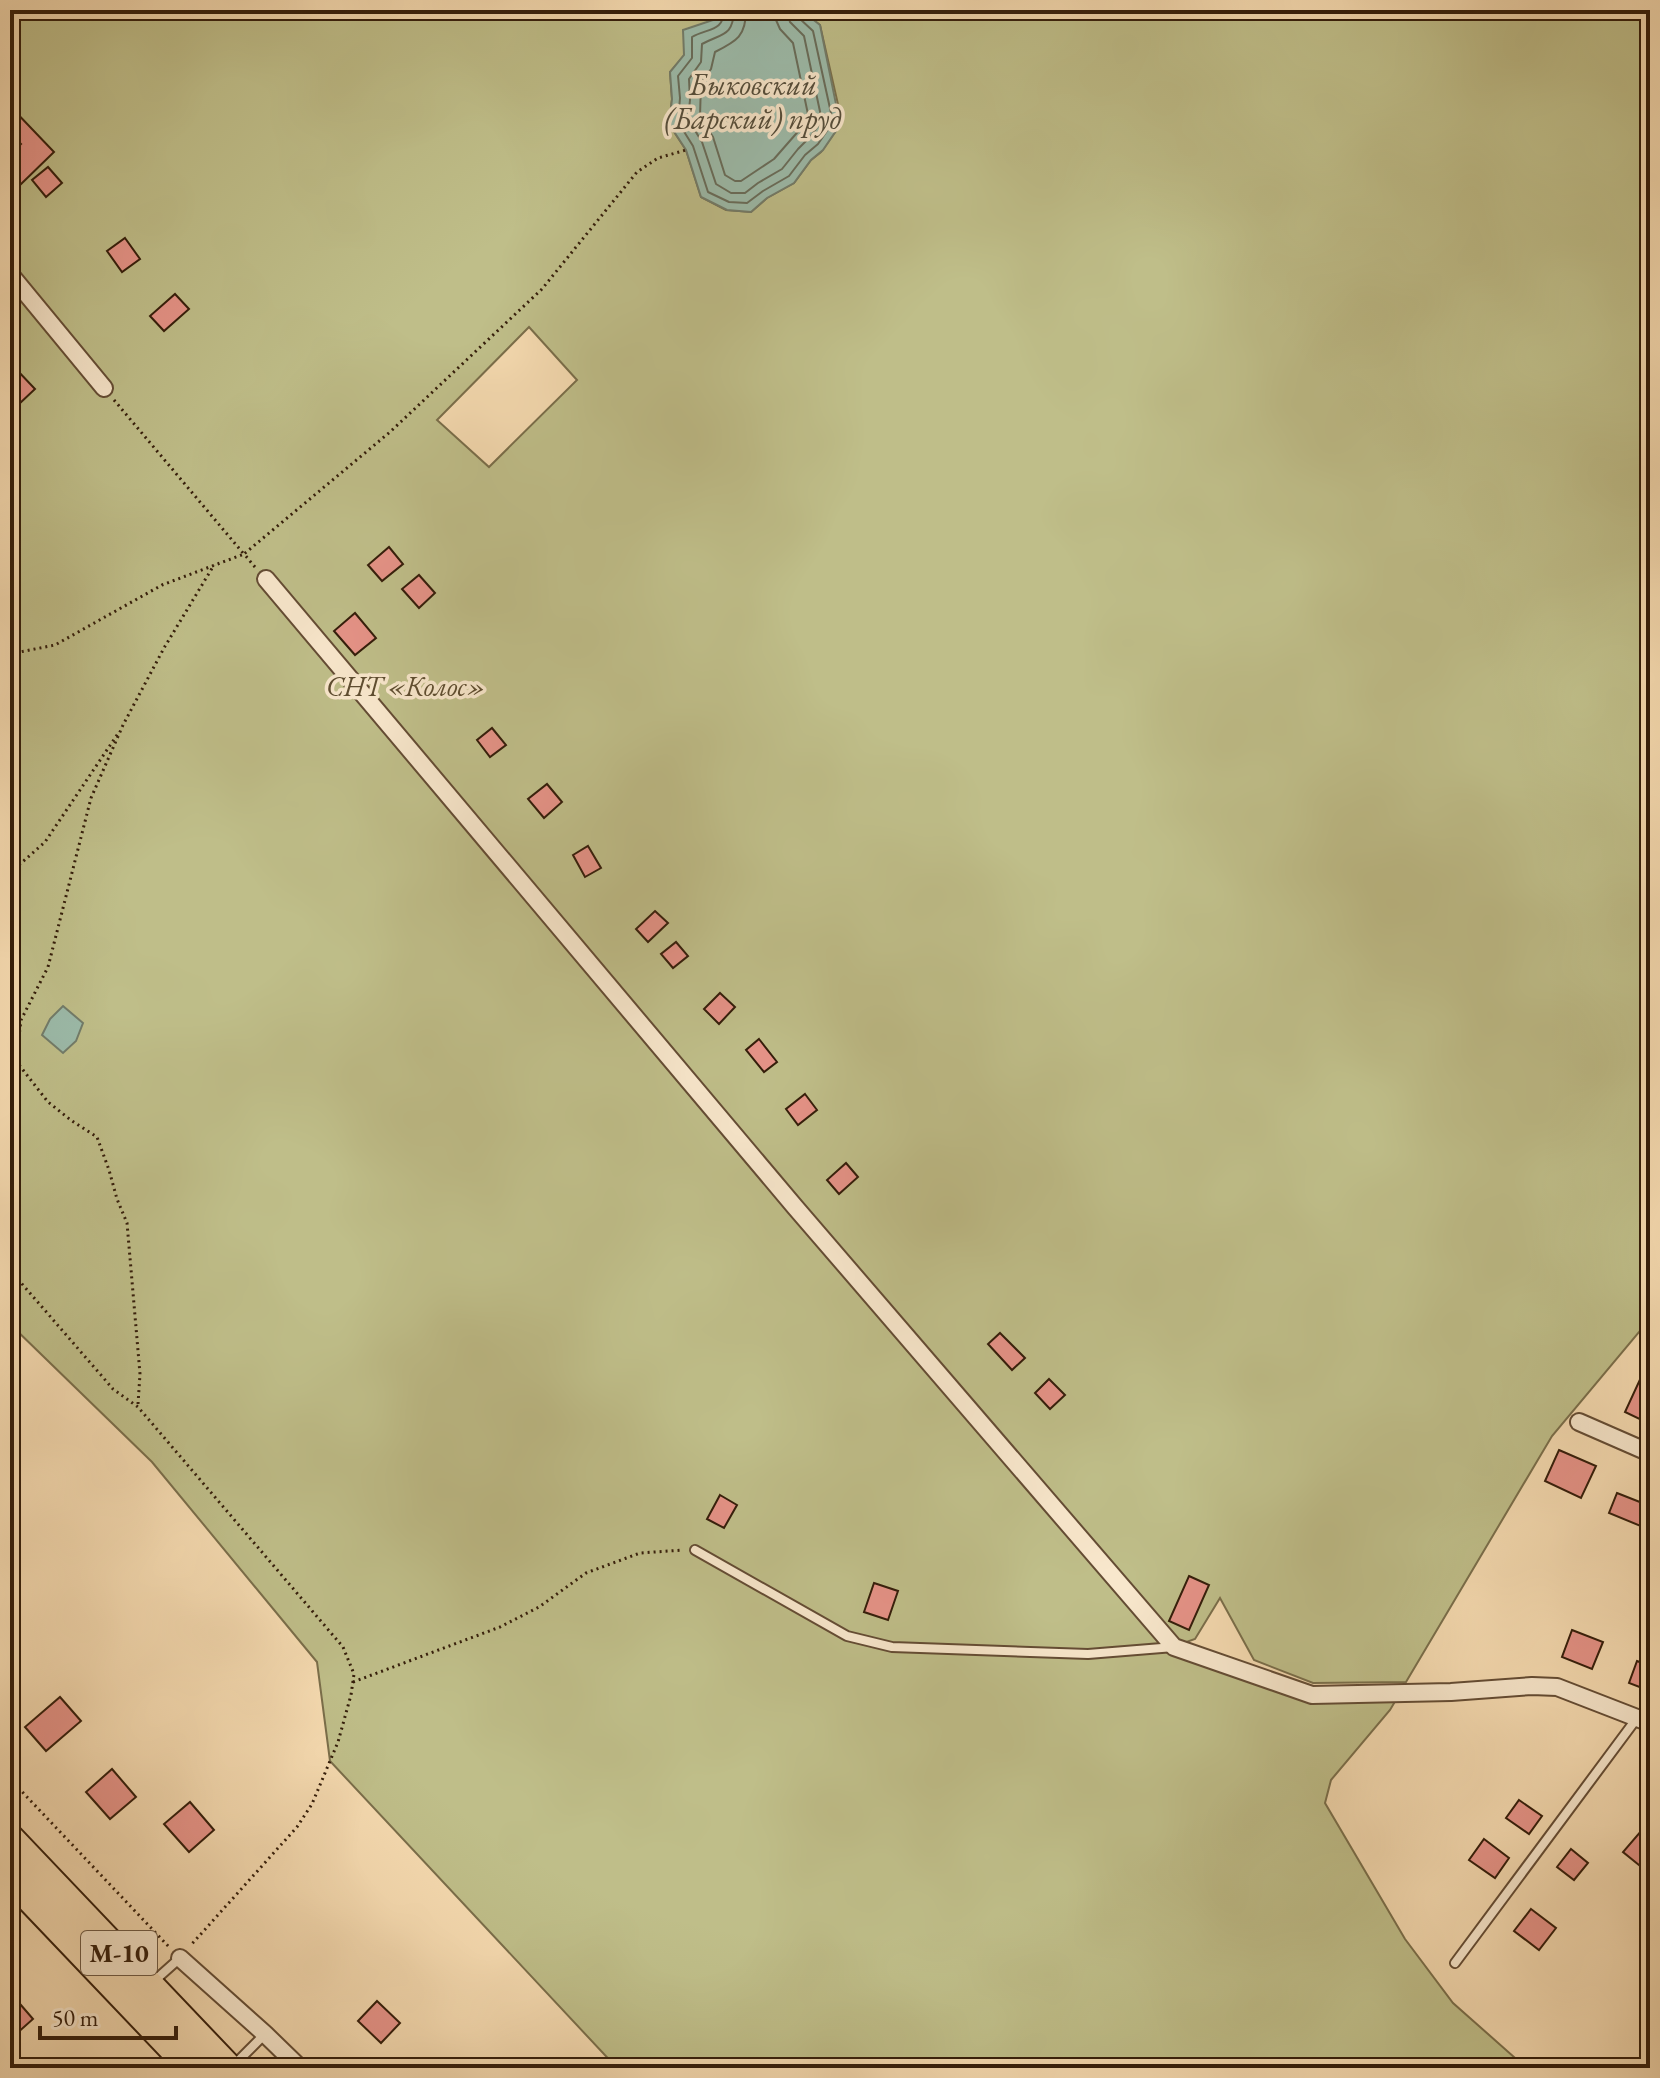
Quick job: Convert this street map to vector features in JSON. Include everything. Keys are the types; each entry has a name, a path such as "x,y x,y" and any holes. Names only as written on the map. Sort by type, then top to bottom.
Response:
{"highway":[{"name":"М-10","path":"10,1839 230,2068"},
{"name":"М-10","path":"10,1877 192,2068"}],"street":[{"path":"10,274 104,388"},
{"path":"262,575 795,1207 1174,1647 1312,1695 1557,1687 1644,1720"},
{"path":"1579,1422 1650,1453"},
{"path":"180,1958 300,2068"}],"lane":[{"path":"695,1550 847,1636 892,1647 1088,1654 1174,1647"},
{"path":"1455,1963 1644,1720"},
{"path":"149,1985 180,1958"},
{"path":"230,2068 265,2034"}],"path":[{"path":"10,654 55,645 162,585 244,554 390,432 542,289 637,172 658,158 686,150"},
{"path":"104,388 262,575"},
{"path":"10,1073 16,1061 21,1020 48,967 91,798 123,725 164,648 214,565"},
{"path":"10,873 45,842 123,725"},
{"path":"10,1049 48,1102 97,1137 109,1170 127,1223 140,1374 138,1407"},
{"path":"10,1270 113,1389 138,1407 343,1647 354,1674 338,1742 312,1804 297,1827 180,1958 10,1779"},
{"path":"353,1682 500,1627 539,1607 586,1573 640,1553 695,1550"}],"green space":[{"name":"СНТ «Колос»","path":"10,10 717,10 716,19 670,72 672,99 669,124 686,150 701,197 726,210 751,212 767,198 794,183 842,122 820,25 801,10 1650,10 1650,1319 1552,1436 1406,1682 1313,1683 1254,1660 1220,1598 1195,1639 1175,1646 1312,1695 1400,1693 1390,1710 1331,1780 1325,1803 1405,1939 1453,2003 1524,2068 617,2068 330,1761 317,1662 152,1462 10,1324","holes":["529,327 577,380 489,467 437,420"]}],"water":[{"name":"Быковский (Барский) пруд","path":"717,10 801,10 820,25 842,122 794,183 767,198 751,212 727,210 701,197 686,150 669,124 672,99 670,72 684,55 683,30 716,19"},
{"path":"63,1006 83,1023 76,1041 63,1053 42,1035 50,1019"}],"building":[{"path":"10,106 54,152 19,186 10,176 10,155 21,144 10,133"},
{"path":"48,167 62,183 46,197 32,180"},
{"path":"125,238 140,259 122,272 107,251"},
{"path":"175,294 189,309 164,331 150,316"},
{"path":"16,369 35,389 19,404 10,394 10,375"},
{"path":"389,547 403,564 382,581 368,565"},
{"path":"419,575 435,593 419,608 402,589"},
{"path":"355,613 376,638 355,655 334,631"},
{"path":"492,728 506,745 490,757 477,740"},
{"path":"547,784 562,802 544,818 528,799"},
{"path":"588,846 601,868 585,877 573,855"},
{"path":"655,911 668,923 648,942 636,929"},
{"path":"676,942 688,956 673,968 661,954"},
{"path":"720,993 735,1007 719,1024 704,1009"},
{"path":"759,1039 777,1062 764,1072 746,1050"},
{"path":"805,1094 817,1110 798,1125 786,1109"},
{"path":"846,1163 858,1177 839,1194 827,1180"},
{"path":"1000,1333 1025,1358 1012,1370 988,1344"},
{"path":"1643,1373 1650,1376 1650,1424 1625,1412"},
{"path":"1049,1379 1065,1395 1050,1409 1035,1393"},
{"path":"1559,1450 1596,1466 1581,1498 1545,1481"},
{"path":"1617,1493 1650,1506 1648,1529 1609,1513"},
{"path":"720,1495 737,1505 724,1528 707,1519"},
{"path":"1189,1576 1209,1585 1189,1630 1169,1621"},
{"path":"874,1583 898,1591 888,1620 864,1612"},
{"path":"1572,1630 1603,1642 1592,1669 1562,1657"},
{"path":"1637,1661 1650,1666 1650,1691 1629,1683"},
{"path":"60,1697 81,1721 46,1751 25,1727"},
{"path":"112,1769 136,1797 110,1819 86,1792"},
{"path":"1519,1800 1542,1816 1529,1834 1506,1818"},
{"path":"190,1802 214,1830 189,1852 164,1824"},
{"path":"1648,1823 1650,1825 1650,1874 1623,1852"},
{"path":"1484,1839 1509,1858 1495,1878 1469,1860"},
{"path":"1571,1849 1588,1863 1574,1880 1557,1867"},
{"path":"1531,1909 1556,1928 1539,1950 1514,1931"},
{"path":"14,1997 33,2019 15,2035 10,2029 10,2000"},
{"path":"377,2001 400,2023 381,2043 358,2021"}]}
